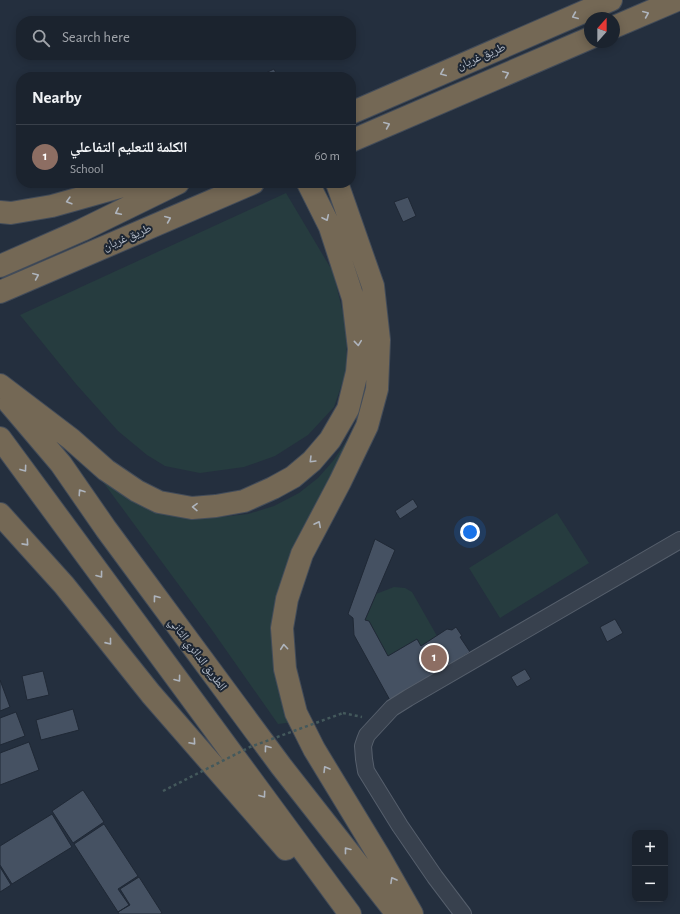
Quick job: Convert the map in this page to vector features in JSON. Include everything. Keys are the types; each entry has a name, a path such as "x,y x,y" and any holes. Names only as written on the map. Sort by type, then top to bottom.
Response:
{"highway":[{"name":"طريق غريان","path":"356,111 611,0"},
{"path":"620,24 677,0"},
{"path":"356,139 584,41"},
{"path":"0,212 11,212 52,206 116,188"},
{"name":"طريق غريان","path":"0,266 82,230 168,188"},
{"name":"طريق غريان","path":"0,292 242,188"},
{"path":"0,385 71,439 106,470 137,491 159,502 192,508 216,506 244,501 293,477 312,461 330,440 348,409 357,372 359,349 353,298 330,227 310,188"},
{"path":"339,188 373,286 379,340 377,389 367,426 340,482 302,554 286,599 282,628 285,669 296,714 314,749 379,856 412,914"},
{"name":"الطريق الدائري الثاني","path":"0,392 61,464 106,529 276,759 397,914"},
{"path":"0,438 350,914"},
{"path":"0,514 64,585 156,699 287,850 346,914"}],"street":[{"path":"462,914 400,826 366,771 363,746 365,740 392,708 680,540"}],"path":[{"path":"163,791 250,747 343,713"}],"green space":[{"path":"286,193 333,272 347,329 346,372 334,407 308,435 275,456 244,467 200,473 165,466 147,455 118,431 76,384 20,315"},
{"path":"352,433 277,603 293,722 278,724 212,630 89,463 195,516 221,517 248,514 274,506 299,493 318,478 333,461"},
{"path":"557,513 589,563 500,618 469,568"},
{"path":"394,587 405,588 412,592 437,636 421,646 417,639 388,656 369,621 365,620 376,594"}],"building":[{"path":"274,69 276,72 268,72"},
{"path":"408,197 416,216 403,222 394,202"},
{"path":"413,499 418,507 400,519 395,511"},
{"path":"375,539 395,550 365,620 369,621 388,656 417,639 421,646 447,629 452,630 456,627 462,636 460,637 470,652 391,702 354,635 353,618 348,614"},
{"path":"615,619 623,633 607,642 600,627"},
{"path":"525,669 531,679 517,687 511,677"},
{"path":"43,671 49,695 27,700 22,676"},
{"path":"0,680 10,707 0,711"},
{"path":"73,709 79,730 41,740 36,720"},
{"path":"16,712 25,736 0,745 0,718"},
{"path":"29,742 39,770 0,785 0,753"},
{"path":"83,790 104,822 73,843 52,811"},
{"path":"52,814 72,847 12,884 0,865 0,846"},
{"path":"104,824 138,876 118,889 129,905 118,912 74,844"},
{"path":"0,867 11,885 0,892"},
{"path":"139,877 162,913 119,914 118,912 130,905 120,889"}],"place":[{"name":"الكلمة للتعليم التفاعلي","path":"434,658"}]}
